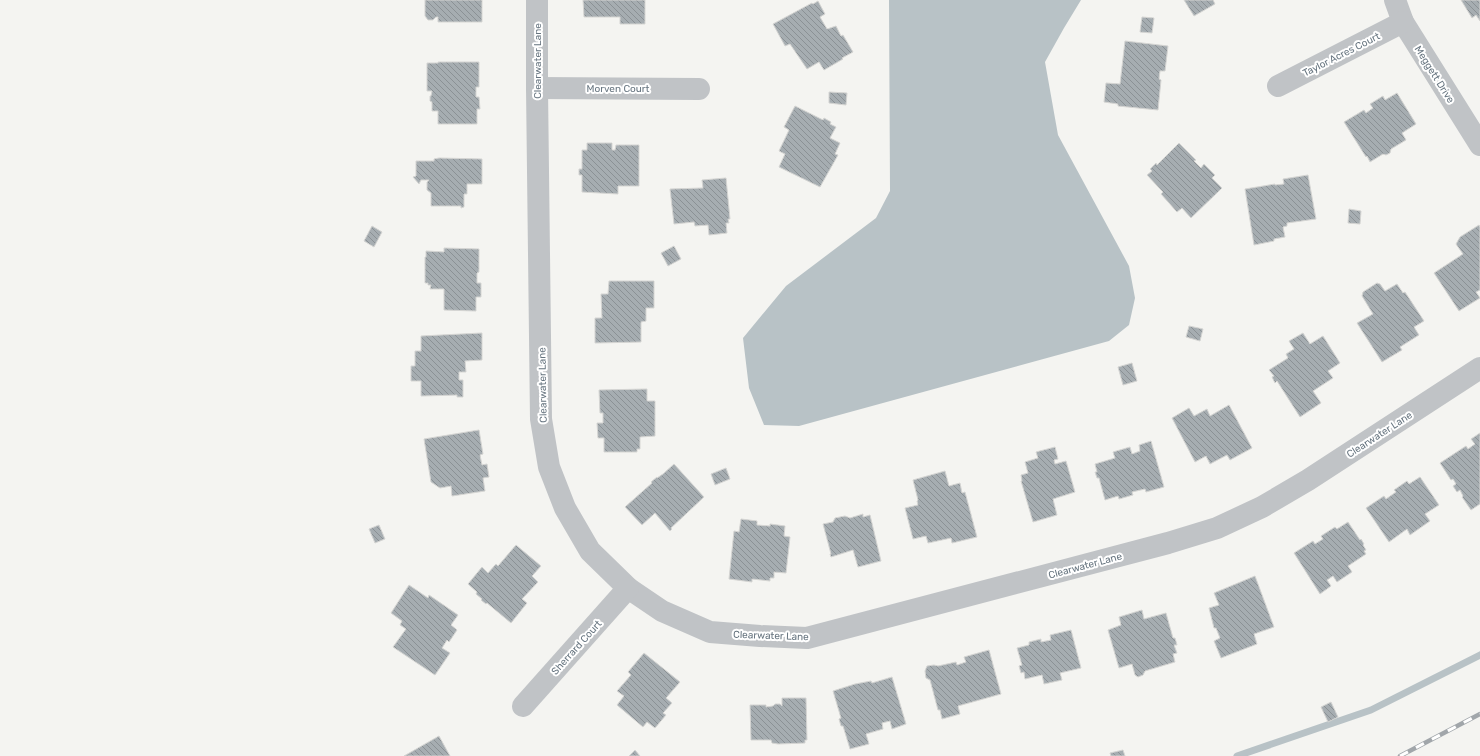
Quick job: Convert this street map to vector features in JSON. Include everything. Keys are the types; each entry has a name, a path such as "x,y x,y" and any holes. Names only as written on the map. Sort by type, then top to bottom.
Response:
{"street":[{"name":"Clearwater Lane","path":"537,0 541,419 548,467 565,508 590,552 628,588 662,611 710,632 807,638 1161,545 1217,528 1262,507 1308,480 1480,368"},
{"name":"Meggett Drive","path":"1395,0 1403,22 1480,145"},
{"name":"Taylor Acres Court","path":"1278,86 1403,22"},
{"name":"Morven Court","path":"537,88 699,88"},
{"name":"Sherrard Court","path":"523,706 628,588"}],"shaded area":[{"path":"889,0 1081,0 1045,62 1058,135 1129,266 1135,298 1129,325 1109,341 799,426 764,425 749,388 743,338 786,286 876,218 890,191"}],"building":[{"path":"425,0 482,0 482,22 438,22 438,17 433,20 428,20 425,16"},
{"path":"583,0 645,0 645,24 620,24 620,17 584,17"},
{"path":"1184,0 1213,0 1215,4 1194,16"},
{"path":"1461,0 1480,0 1480,21 1476,15 1472,18"},
{"path":"818,1 825,14 820,17 827,29 836,26 841,36 843,35 853,52 824,70 819,62 807,69 790,44 785,46 773,24"},
{"path":"1142,17 1154,18 1152,33 1140,32"},
{"path":"1125,41 1168,46 1165,71 1160,71 1159,79 1161,80 1158,110 1118,106 1118,104 1104,102 1106,83 1120,84"},
{"path":"479,62 479,87 476,87 476,97 479,97 480,109 477,109 477,124 438,124 438,111 432,111 432,102 430,101 432,91 427,91 427,63"},
{"path":"829,92 847,93 846,105 829,103"},
{"path":"1397,93 1416,124 1402,133 1406,140 1391,149 1390,153 1386,155 1383,154 1370,162 1344,122 1364,110 1366,113 1373,108 1370,104 1383,96 1385,100"},
{"path":"795,106 823,120 824,118 836,127 830,138 840,143 835,154 838,155 820,187 779,167 785,154 779,151 789,130 784,127"},
{"path":"587,143 612,143 612,150 615,150 616,145 639,145 639,186 618,186 618,194 582,192 582,175 579,175 579,169 582,169 582,150 587,150"},
{"path":"1179,143 1196,160 1194,161 1201,168 1204,164 1215,175 1212,178 1222,188 1191,218 1182,208 1177,212 1161,194 1163,192 1147,175 1152,171 1150,169 1156,163 1157,165"},
{"path":"434,159 482,159 482,184 467,184 467,194 464,194 464,207 431,206 431,193 427,190 427,182 429,180 421,180 419,184 413,177 416,176 416,161 434,161"},
{"path":"1308,175 1316,219 1287,223 1287,226 1283,227 1285,237 1254,245 1245,189 1284,184 1283,179"},
{"path":"726,178 730,219 728,219 729,223 726,223 727,233 709,235 708,225 695,226 694,222 674,224 670,189 703,188 702,180"},
{"path":"1349,209 1361,211 1360,224 1348,223"},
{"path":"1479,225 1480,290 1476,292 1480,298 1459,311 1434,273 1463,254 1456,244 1460,237"},
{"path":"372,226 382,232 374,247 364,241"},
{"path":"674,246 681,259 668,266 661,253"},
{"path":"444,248 479,249 479,272 477,273 477,283 481,283 481,297 476,297 476,311 444,310 444,289 430,289 431,285 425,283 426,251 444,252"},
{"path":"609,281 654,281 654,308 646,308 646,321 641,322 641,342 595,343 595,318 602,318 601,294 608,294"},
{"path":"1377,283 1380,284 1385,291 1397,284 1403,293 1405,292 1424,321 1414,327 1419,335 1400,347 1402,350 1382,362 1357,323 1373,314 1362,296 1363,292"},
{"path":"1189,326 1203,329 1200,341 1186,337"},
{"path":"482,333 482,360 465,361 466,372 459,372 459,380 463,380 463,397 457,397 457,395 421,396 421,381 411,381 411,366 415,366 415,351 421,351 421,336"},
{"path":"1303,333 1310,344 1323,336 1340,363 1328,371 1333,378 1313,391 1321,403 1300,417 1277,381 1275,383 1272,377 1274,376 1269,370 1288,358 1286,354 1294,349 1289,341"},
{"path":"1132,363 1137,381 1123,385 1118,367"},
{"path":"647,389 647,401 655,401 655,436 640,437 640,449 637,449 637,452 604,452 604,438 598,438 597,423 603,423 603,413 600,413 599,390"},
{"path":"1229,405 1252,448 1230,460 1227,455 1210,464 1206,456 1195,462 1172,418 1189,408 1194,416 1207,409 1210,416"},
{"path":"479,430 483,454 480,455 482,465 487,464 489,477 483,478 485,491 452,496 451,486 440,488 431,482 424,439"},
{"path":"1480,433 1480,504 1471,510 1462,497 1463,496 1460,490 1457,492 1453,486 1456,484 1453,479 1451,480 1440,463 1466,446 1468,449 1475,444 1471,439"},
{"path":"1151,441 1164,487 1146,492 1145,489 1132,492 1133,495 1119,499 1118,496 1105,500 1099,478 1097,478 1095,472 1097,472 1095,464 1115,458 1113,452 1130,447 1132,454 1140,451 1139,445"},
{"path":"1055,447 1058,459 1054,460 1055,464 1066,461 1075,492 1053,499 1057,515 1033,522 1021,481 1021,475 1028,473 1025,462 1038,458 1036,452"},
{"path":"674,464 704,497 671,528 672,529 670,531 655,513 642,525 625,507 652,483 651,482"},
{"path":"726,468 730,479 715,485 711,474"},
{"path":"945,471 949,486 960,483 962,493 965,492 977,537 952,543 951,538 928,543 926,536 913,539 905,508 918,505 913,480"},
{"path":"1420,477 1439,505 1425,514 1430,521 1410,535 1407,529 1389,542 1366,508 1384,496 1386,499 1396,492 1394,490 1407,481 1409,484"},
{"path":"863,514 863,517 870,515 881,561 858,567 853,550 831,557 823,524 833,522 835,518 845,516 850,518"},
{"path":"741,519 757,521 757,525 770,526 770,524 785,526 784,536 790,537 786,573 774,572 774,578 770,578 770,581 752,579 752,582 729,579 734,531 739,532"},
{"path":"1348,522 1364,544 1363,545 1366,550 1364,551 1366,554 1348,566 1352,572 1337,582 1333,576 1327,580 1331,586 1320,594 1294,553 1313,541 1315,544 1323,539 1321,536 1335,527 1337,529"},
{"path":"379,525 385,539 375,543 369,529"},
{"path":"516,545 541,566 532,576 538,582 522,599 527,603 511,623 487,603 486,604 481,600 482,599 476,594 477,592 468,584 482,567 488,573 496,564 498,566"},
{"path":"1255,576 1274,627 1254,634 1257,644 1221,658 1214,641 1220,638 1216,628 1214,628 1209,608 1219,605 1214,593"},
{"path":"409,585 428,598 429,595 458,615 451,625 457,630 449,642 447,640 442,648 450,653 435,675 393,647 406,629 400,625 402,621 391,613"},
{"path":"1142,610 1144,619 1166,613 1173,638 1175,638 1177,645 1174,645 1177,653 1173,654 1175,662 1145,671 1143,675 1138,677 1135,675 1132,664 1119,668 1108,630 1121,625 1119,617"},
{"path":"1071,630 1081,668 1060,673 1062,680 1044,684 1042,675 1025,679 1024,672 1021,673 1019,666 1022,665 1017,648 1029,645 1029,642 1041,639 1041,642 1051,640 1050,635"},
{"path":"989,650 1001,694 958,706 960,714 942,719 930,680 926,678 925,671 927,666 938,666 956,662 957,665 966,662 964,657"},
{"path":"644,653 680,682 666,698 672,703 663,713 666,715 655,728 647,722 643,727 617,705 624,696 617,691 631,675 628,672"},
{"path":"892,677 906,724 892,729 890,721 882,723 883,729 866,734 869,744 850,749 843,726 841,726 839,719 841,718 833,691 855,684 871,681 872,683"},
{"path":"782,698 806,698 807,740 805,740 805,743 778,744 772,743 771,740 751,740 750,705 766,705 766,707 780,704 782,706"},
{"path":"1331,702 1338,717 1328,722 1321,707"},
{"path":"439,736 450,756 404,756"},
{"path":"635,750 640,756 629,756"},
{"path":"1123,750 1125,756 1111,756 1110,753"}],"waterway":[{"path":"1237,756 1371,710 1480,655"}],"railway":[{"path":"1400,756 1480,714"}]}
